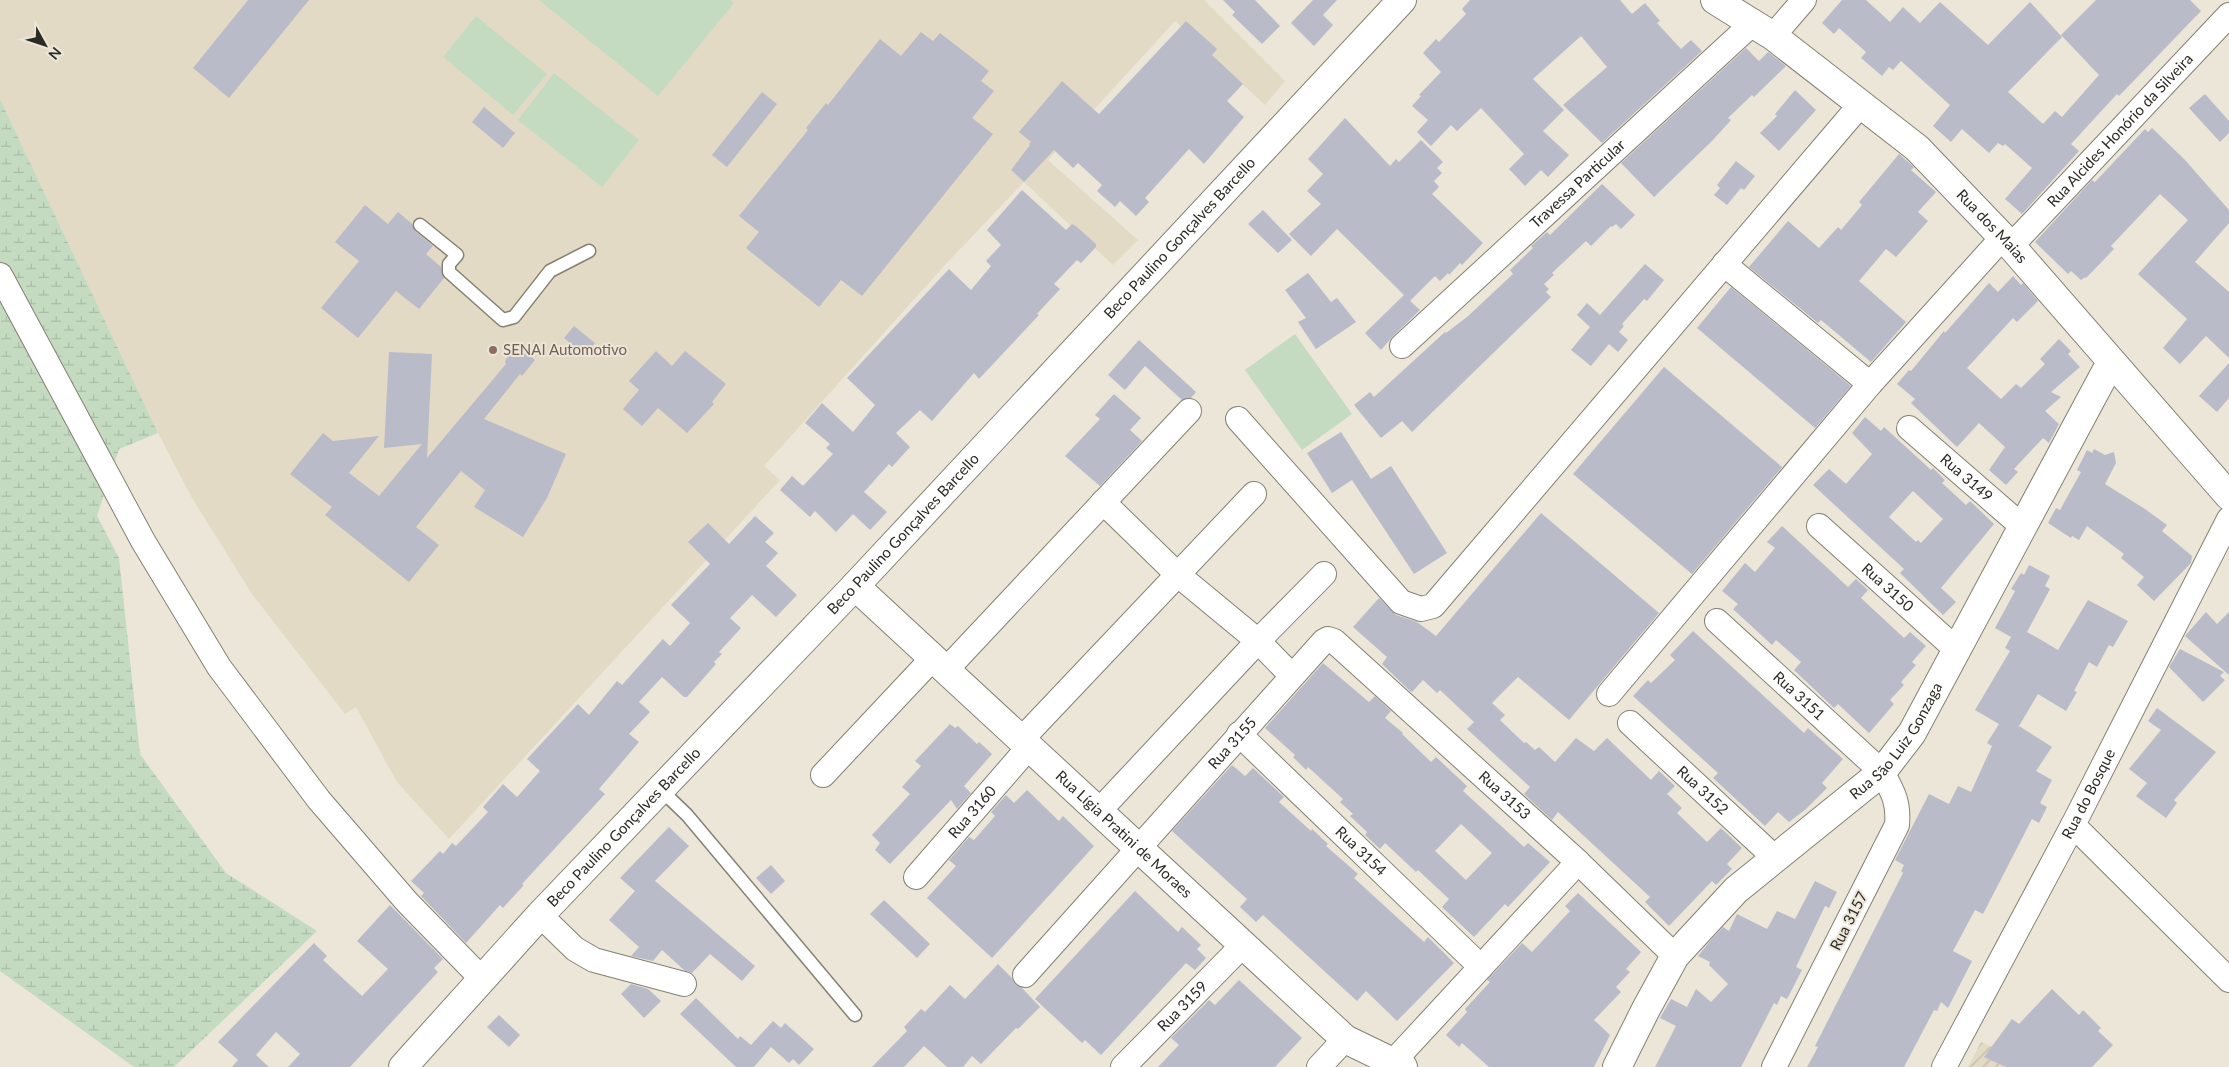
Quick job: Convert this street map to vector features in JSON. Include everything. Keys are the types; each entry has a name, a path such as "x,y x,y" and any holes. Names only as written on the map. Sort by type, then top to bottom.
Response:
{"street":[{"name":"Beco Paulino Gonçalves Barcello","path":"403,1067 540,915 855,586 1402,0"},
{"name":"Rua dos Maias","path":"1715,0 1763,29 1917,148 2007,242 2229,496"},
{"name":"Travessa Particular","path":"1402,346 1763,29 1804,0"},
{"name":"Rua Alcides Honório da Silveira","path":"1609,694 1870,384 2229,16"},
{"path":"1238,418 1401,602 1421,609 1433,606 1861,104"},
{"path":"1724,264 1870,384"},
{"path":"0,275 143,541 219,667 319,800 408,902 482,979"},
{"name":"Rua São Luiz Gonzaga","path":"1617,1067 1675,956 1736,890 1774,857 1882,772 1912,733 2111,362"},
{"path":"823,775 939,665 1104,502 1189,411"},
{"name":"Rua 3149","path":"1909,428 2023,527"},
{"name":"Rua 3160","path":"916,878 1025,744 1178,574 1254,494"},
{"path":"1104,502 1178,574 1258,642 1292,676"},
{"name":"Rua do Bosque","path":"1944,1067 2072,825 2229,519"},
{"name":"Rua 3150","path":"1819,526 1957,650"},
{"path":"1098,812 1324,574"},
{"name":"Rua Lígia Pratini de Moraes","path":"855,586 1345,1039 1398,1064"},
{"name":"Rua 3151","path":"1716,621 1882,772"},
{"name":"Rua 3155","path":"1025,975 1292,676 1328,639"},
{"name":"Rua 3153","path":"1328,639 1334,642 1578,862 1675,956"},
{"name":"Rua 3152","path":"1630,723 1774,857"},
{"name":"Rua 3154","path":"1240,734 1481,967"},
{"name":"Rua 3157","path":"1774,1067 1898,825 1898,807 1882,772"},
{"path":"2072,825 2229,980"},
{"path":"1398,1064 1481,967 1578,862"},
{"path":"540,915 574,949 594,960 684,984"},
{"name":"Rua 3159","path":"1123,1067 1243,945"},
{"path":"1319,1067 1345,1039"}],"lane":[{"path":"420,225 457,255 449,264 449,272 503,320 514,317 550,271 589,251"},
{"path":"661,790 686,815 855,1015"}],"shaded area":[{"name":"SENAI Automotivo","path":"0,0 1204,0 1285,81 1265,105 1175,21 1048,160 1138,240 1113,265 1024,182 944,266 764,466 780,480 449,839 397,782 356,707 345,714 252,594 192,498 158,433 0,99"},
{"path":"1981,1042 2037,1067 1968,1067"}],"green space":[{"path":"539,0 730,0 734,3 658,96"},
{"path":"476,16 547,74 513,115 443,57"},
{"path":"554,73 639,140 602,187 518,120"},
{"path":"0,99 158,433 119,449 97,516 119,558 140,754 226,873 317,931 174,1067 134,1067 0,971"},
{"path":"1295,334 1352,414 1302,450 1245,370"}],"building":[{"path":"248,0 309,0 229,98 193,68"},
{"path":"1223,0 1255,0 1280,26 1262,44 1232,15 1235,12"},
{"path":"1313,0 1337,0 1323,15 1333,25 1314,46 1291,23"},
{"path":"1470,0 1620,0 1632,14 1645,3 1660,21 1657,23 1681,49 1691,40 1702,51 1602,143 1563,105 1607,67 1581,36 1533,79 1564,110 1543,131 1569,155 1548,177 1541,170 1525,186 1509,169 1524,154 1481,108 1457,131 1451,125 1431,146 1417,132 1428,120 1412,106 1421,96 1419,95 1441,72 1423,53 1436,39 1439,42 1466,14 1462,9"},
{"path":"1842,0 1866,0 1890,22 1903,7 1920,23 1940,2 1988,45 2030,2 2062,37 2008,92 2043,124 2055,111 2062,117 2099,75 2061,35 2096,0 2190,0 2201,11 2119,96 2117,94 2071,144 2079,151 2022,214 2005,199 2032,168 2005,144 2003,146 1998,143 1989,153 1962,129 1951,142 1933,126 1950,105 1901,61 1893,70 1889,67 1882,76 1861,58 1866,52 1839,28 1834,34 1822,23"},
{"path":"1186,21 1217,49 1212,55 1243,84 1227,101 1244,117 1204,164 1189,149 1145,198 1149,202 1136,216 1120,201 1115,207 1097,191 1102,185 1078,163 1073,168 1054,150 1024,182 1011,170 1031,142 1019,132 1062,81 1099,114"},
{"path":"921,32 933,41 940,33 989,71 981,81 994,91 972,118 993,134 862,296 841,280 819,307 746,248 759,232 739,216 808,130 806,128 826,103 828,105 880,39 901,56"},
{"path":"1746,48 1759,61 1768,52 1786,66 1754,97 1752,95 1728,118 1731,120 1713,140 1654,197 1621,163"},
{"path":"1795,90 1816,110 1779,151 1760,133 1777,116 1775,114"},
{"path":"762,92 777,104 727,167 712,155"},
{"path":"2205,94 2229,121 2229,133 2220,142 2189,108"},
{"path":"484,107 515,133 503,148 472,122"},
{"path":"1345,118 1390,166 1396,159 1399,162 1421,140 1443,162 1437,168 1442,173 1434,181 1439,187 1432,194 1483,243 1462,265 1460,263 1449,275 1448,273 1440,281 1435,276 1410,301 1420,310 1381,350 1365,333 1404,295 1337,229 1311,256 1289,234 1321,204 1307,191 1323,174 1308,159"},
{"path":"2152,128 2185,160 2229,210 2229,223 2195,262 2229,292 2229,358 2206,336 2180,364 2163,348 2187,319 2138,274 2188,220 2160,194 2111,246 2114,249 2086,278 2081,280 2071,271 2068,274 2035,242 2092,180 2095,182 2145,129 2148,132"},
{"path":"1899,154 1914,167 1911,170 1936,192 1918,212 1928,221 1896,257 1886,249 1859,281 1906,322 1871,362 1821,320 1818,323 1749,267 1788,221 1819,248 1838,227 1841,230 1862,205 1859,202"},
{"path":"1736,161 1755,176 1744,190 1741,188 1727,205 1714,195 1720,188 1717,185"},
{"path":"1602,184 1635,215 1621,229 1616,224 1611,226 1591,246 1586,241 1552,273 1554,275 1544,284 1549,289 1546,292 1551,297 1412,432 1402,421 1381,438 1354,405 1370,392 1374,397 1445,332 1467,317 1513,274 1510,270 1533,248 1531,246 1547,232 1550,235"},
{"path":"1022,190 1066,230 1072,224 1096,244 1096,247 1081,263 1077,260 1054,284 1060,289 1037,314 1039,315 979,379 974,373 932,421 920,410 896,433 910,447 892,467 889,464 864,492 887,512 870,530 853,514 836,532 815,511 810,517 780,490 792,476 803,486 833,454 826,448 830,444 805,423 822,403 853,432 875,405 847,378 949,269 971,290 991,266 986,261 1001,245 987,230"},
{"path":"365,205 388,224 398,212 412,224 415,231 433,246 426,254 441,267 444,278 419,309 396,291 358,338 321,308 359,261 335,242"},
{"path":"1263,210 1292,240 1278,253 1248,224"},
{"path":"1645,264 1664,280 1647,301 1644,299 1622,324 1624,326 1619,332 1628,340 1618,352 1609,344 1591,366 1571,350 1590,327 1577,315 1587,303 1600,315"},
{"path":"1308,273 1331,302 1337,298 1356,322 1316,349 1298,322 1306,318 1285,290"},
{"path":"2013,276 2021,285 2023,283 2038,301 2017,322 2013,318 1967,368 2001,399 2016,384 2021,388 2045,364 2040,359 2059,339 2071,351 2068,354 2080,367 2051,392 2061,397 2045,411 2059,424 2049,443 2043,438 2014,469 2018,472 2006,485 1989,470 2005,447 1979,423 1957,447 1911,403 1915,399 1897,384 1909,370 1911,371 1944,331 1945,333 1989,283 1998,292"},
{"path":"1731,287 1851,386 1815,428 1697,328"},
{"path":"574,326 595,343 585,355 564,338"},
{"path":"1139,340 1196,392 1191,398 1182,400 1145,366 1125,390 1108,375"},
{"path":"518,346 535,360 522,376 520,374 484,419 566,454 547,498 523,537 474,507 485,490 461,471 416,527 439,545 409,582 325,515 332,507 290,474 323,433 333,441 379,436 349,473 379,496 422,444 384,448 389,352 432,354 427,458 506,364 506,359"},
{"path":"656,351 672,366 685,351 726,384 712,402 714,404 687,433 658,408 642,426 623,409 639,390 629,381"},
{"path":"2229,363 2229,398 2217,412 2199,396"},
{"path":"1664,367 1782,467 1692,574 1573,474"},
{"path":"1114,394 1141,418 1130,430 1142,441 1100,486 1065,456 1100,419 1095,415"},
{"path":"1865,417 1881,431 1884,427 1931,470 1933,468 1945,480 1942,483 1966,505 1970,501 1994,524 1941,588 1956,602 1943,615 1900,573 1904,569 1813,485 1829,469 1846,484 1872,454 1852,433","holes":["1913,491 1943,519 1921,543 1918,540 1916,542 1889,517"]},
{"path":"1341,432 1371,479 1391,466 1447,553 1414,574 1352,480 1332,493 1307,453"},
{"path":"2094,449 2105,455 2114,452 2116,463 2105,484 2167,525 2162,531 2192,556 2191,563 2154,601 2137,585 2144,577 2121,558 2124,554 2087,526 2079,540 2072,536 2071,538 2048,523 2056,508 2060,510 2081,472 2077,470 2087,450 2092,453"},
{"path":"1541,513 1659,613 1569,720 1518,677 1492,703 1505,715 1500,720 1524,743 1526,742 1535,750 1539,747 1555,762 1576,738 1594,751 1607,738 1651,780 1659,771 1675,786 1667,794 1682,808 1677,813 1707,842 1721,828 1742,848 1727,864 1732,869 1716,885 1712,881 1669,926 1645,902 1650,897 1558,812 1552,820 1524,794 1530,787 1467,729 1474,722 1440,690 1437,693 1423,680 1412,692 1410,691 1382,664 1387,657 1353,627 1379,598 1396,615 1417,622 1436,636"},
{"path":"755,516 774,533 765,542 778,553 766,566 797,595 776,617 752,595 730,618 741,628 719,652 722,654 714,662 716,664 687,697 684,697 662,677 639,702 650,712 629,734 639,742 599,789 605,794 522,884 524,885 503,908 500,905 466,943 421,896 424,893 411,881 440,851 443,854 452,843 456,846 488,812 483,807 503,784 517,797 540,771 527,759 578,704 589,715 617,681 622,685 663,639 670,646 690,623 671,605 710,564 688,542 708,523 729,544"},
{"path":"1782,526 1848,587 1856,579 1868,590 1861,598 1904,638 1910,632 1926,646 1912,662 1916,665 1901,682 1904,685 1890,700 1894,704 1869,733 1838,704 1834,708 1794,670 1801,662 1776,640 1772,645 1733,609 1738,604 1722,591 1745,563 1755,572 1775,548 1767,542"},
{"path":"2029,565 2050,576 2045,586 2050,589 2027,632 2058,650 2088,600 2128,621 2113,647 2109,645 2097,667 2089,662 2074,691 2077,692 2066,711 2038,694 2019,726 2052,747 2036,771 2052,780 2040,803 2047,807 2039,823 2032,819 1983,914 1975,910 1953,951 1972,961 1948,1008 1941,1002 1937,1011 1934,1010 1904,1067 1807,1067 1818,1047 1815,1046 1903,873 1901,871 1904,865 1895,860 1929,794 1949,804 1958,786 1971,792 1992,746 1987,743 1999,724 1975,710 2010,651 2005,648 2011,637 1995,628 2015,591 2011,589 2021,573 2024,575"},
{"path":"2206,612 2217,624 2229,612 2229,675 2185,636"},
{"path":"1693,631 1804,733 1808,728 1843,759 1822,783 1827,788 1806,809 1789,822 1778,812 1765,826 1713,778 1718,773 1633,696 1648,680 1651,683 1675,660 1670,655"},
{"path":"2180,649 2224,672 2220,676 2225,680 2203,702 2169,667"},
{"path":"1323,663 1369,702 1375,696 1391,711 1385,718 1403,733 1431,762 1436,757 1467,786 1463,791 1524,847 1528,843 1550,862 1508,907 1505,904 1474,937 1442,907 1449,899 1385,843 1380,849 1365,835 1367,832 1350,816 1353,814 1340,802 1343,799 1308,767 1306,770 1293,757 1295,755 1265,728","holes":["1461,824 1492,853 1466,880 1435,851"]},
{"path":"2157,708 2216,752 2174,800 2177,803 2166,818 2136,796 2147,783 2129,769 2161,730 2148,721"},
{"path":"950,724 955,728 958,726 977,744 979,742 992,754 964,786 971,793 957,809 951,800 890,864 875,850 880,843 872,835 910,794 902,787 921,766 915,761"},
{"path":"1232,765 1245,776 1253,768 1284,797 1279,802 1311,831 1312,829 1328,844 1326,846 1358,874 1354,878 1424,942 1428,937 1454,963 1397,1021 1366,991 1357,1001 1263,915 1256,922 1240,907 1247,899 1172,831"},
{"path":"1027,790 1059,821 1063,816 1094,846 992,958 927,898 956,866 949,860 969,837 974,840 995,816 991,812 1006,795 1014,803"},
{"path":"669,827 689,846 655,881 755,966 742,981 710,954 692,973 684,970 662,950 653,961 631,956 639,947 609,920 635,891 620,878"},
{"path":"771,865 785,881 771,894 756,878"},
{"path":"1815,881 1837,892 1829,908 1825,906 1796,967 1802,970 1787,999 1781,996 1777,1005 1774,1003 1741,1067 1655,1067 1676,1026 1660,1018 1671,999 1687,1007 1696,989 1711,1002 1728,984 1709,965 1710,962 1698,956 1710,941 1723,927 1729,931 1737,914 1767,929 1777,911 1795,919"},
{"path":"1135,891 1178,932 1182,927 1201,945 1197,949 1206,958 1195,970 1186,963 1101,1055 1085,1040 1082,1043 1035,999"},
{"path":"1578,893 1641,952 1626,969 1630,972 1616,987 1621,992 1594,1020 1610,1035 1594,1067 1489,1067 1462,1043 1459,1047 1446,1035 1467,1012 1465,1009 1490,982 1487,980 1522,943 1532,952 1570,911 1565,906"},
{"path":"884,900 930,944 917,958 870,914"},
{"path":"390,905 443,959 434,968 438,972 350,1067 288,1067 300,1054 276,1032 256,1055 269,1067 232,1067 238,1060 218,1042 314,943 327,956 323,960 362,996 388,969 357,941"},
{"path":"998,964 1012,978 1016,985 1022,988 1040,1007 1018,1029 1016,1028 981,1064 972,1056 963,1067 947,1067 924,1046 904,1067 872,1067 907,1031 904,1027 921,1009 925,1012 950,985 965,999"},
{"path":"1239,980 1302,1038 1275,1067 1158,1067 1179,1045 1171,1038 1209,1000 1215,1005"},
{"path":"631,984 648,989 661,1001 644,1018 621,994"},
{"path":"2052,989 2079,1015 2083,1010 2101,1028 2098,1031 2113,1045 2092,1067 2006,1067 1984,1057 2012,1019 2019,1024"},
{"path":"696,998 738,1039 740,1036 751,1045 773,1021 781,1028 785,1023 814,1049 799,1065 793,1059 789,1063 771,1047 754,1067 736,1067 680,1014"},
{"path":"499,1015 520,1035 509,1047 487,1027"}],"place":[{"name":"SENAI Automotivo","path":"493,350"}]}
